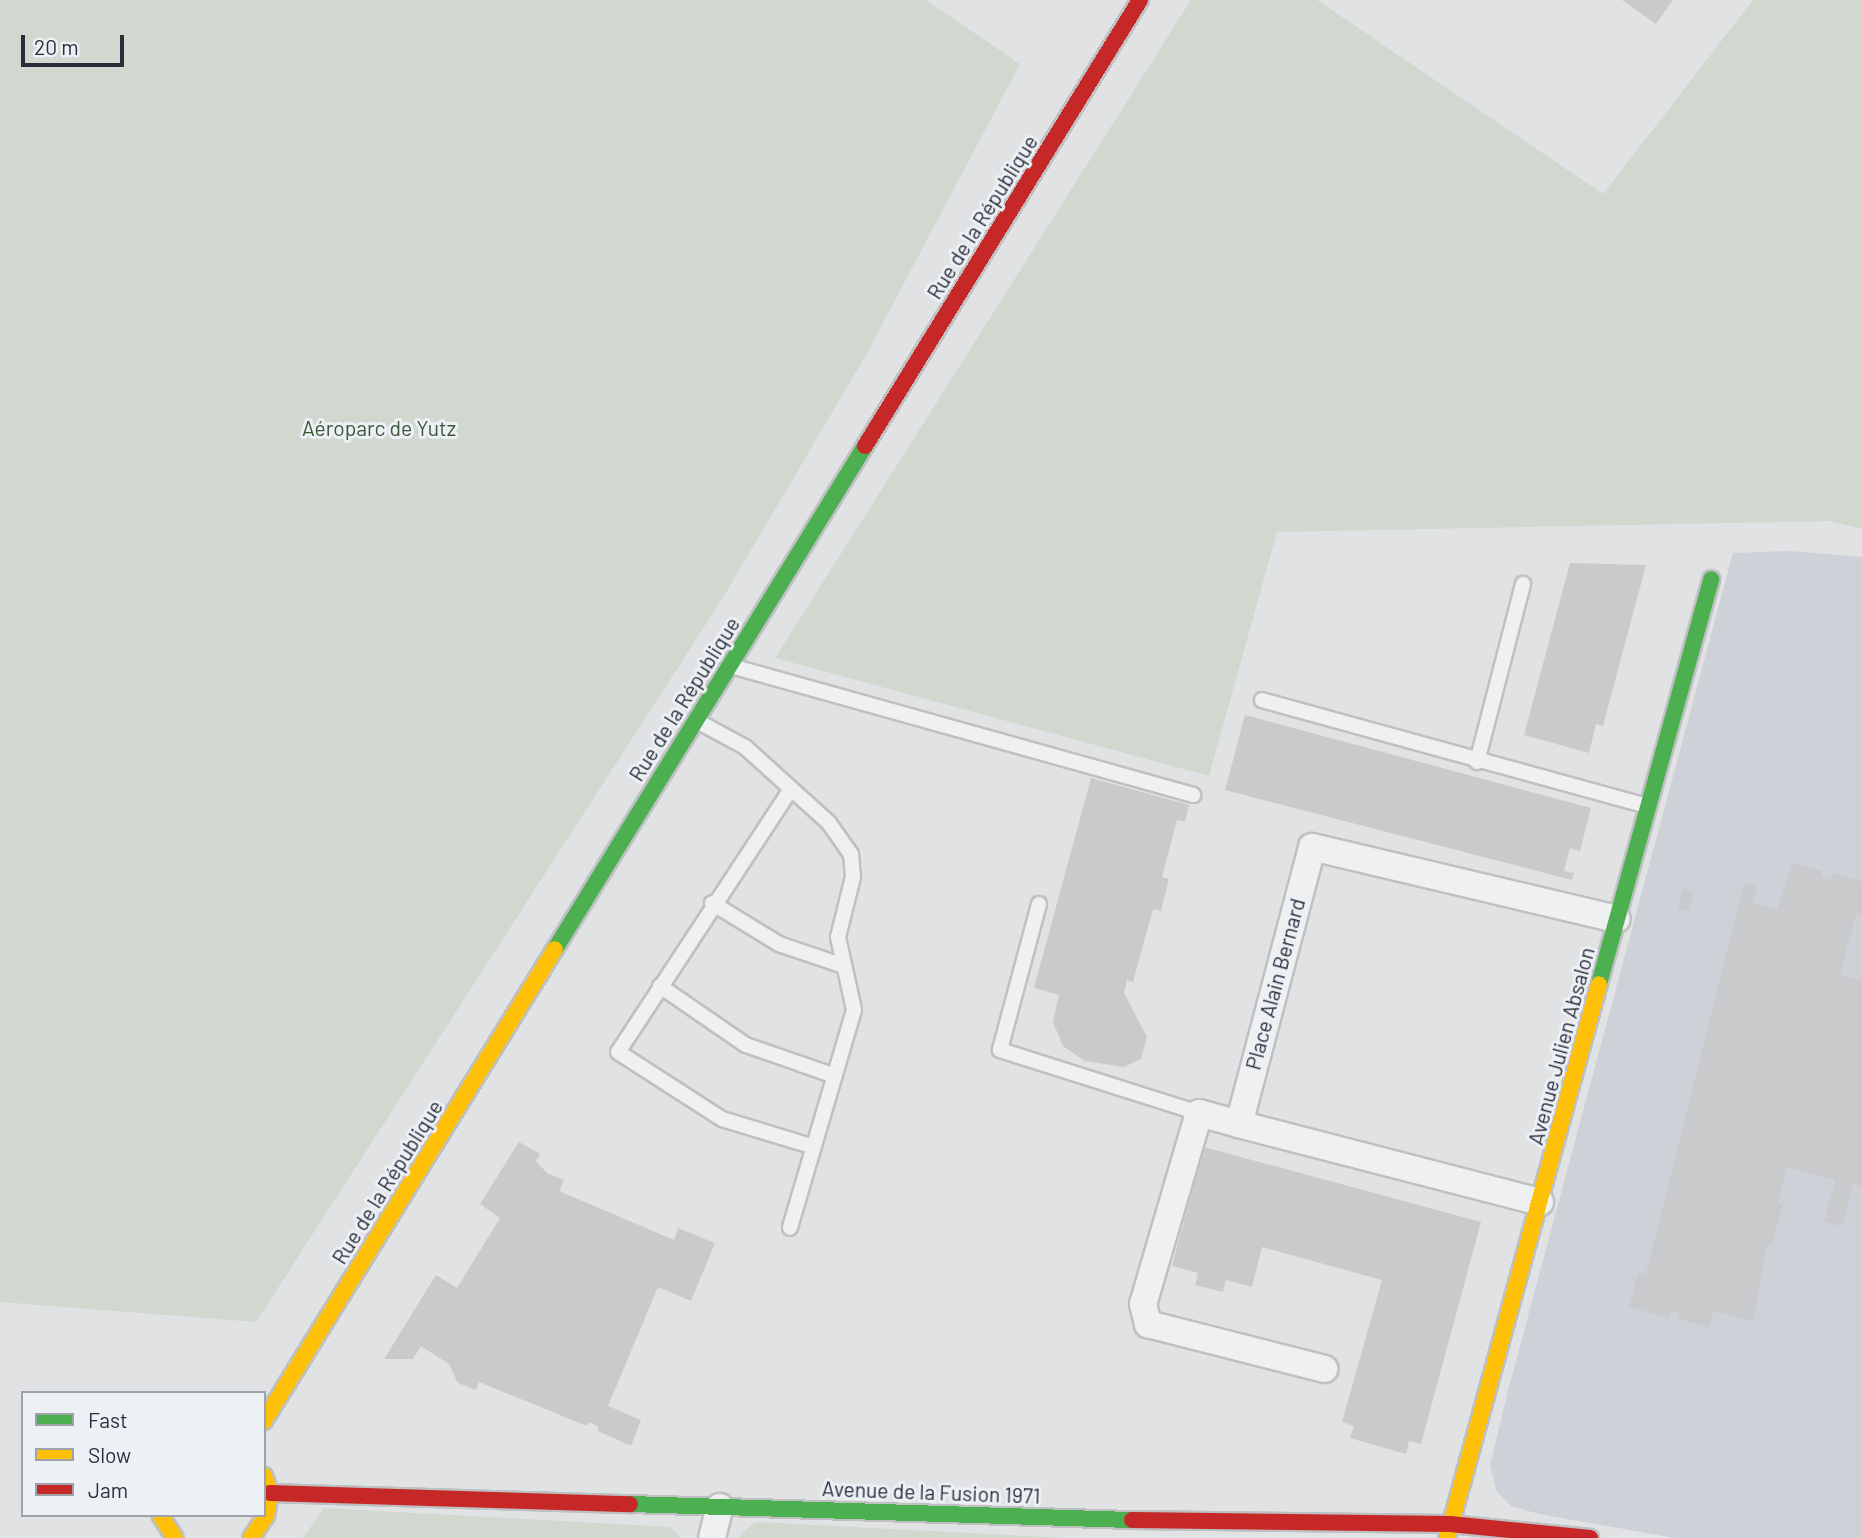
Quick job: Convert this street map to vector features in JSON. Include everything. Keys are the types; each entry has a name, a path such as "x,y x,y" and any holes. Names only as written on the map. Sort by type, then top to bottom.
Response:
{"street":[{"name":"Rue de la République","path":"266,1418 1140,0"},
{"name":"Avenue Julien Absalon","path":"1448,1531 1711,579"},
{"name":"Place Alain Bernard","path":"1239,1124 1312,847 1617,919"},
{"path":"1324,1369 1148,1324 1143,1304 1199,1113 1539,1202"},
{"path":"266,1482 270,1493 266,1516"},
{"name":"Avenue de la Fusion 1971","path":"270,1493 1340,1526 1590,1538"},
{"path":"712,1538 720,1507"},
{"path":"161,1517 176,1538"},
{"path":"251,1538 265,1517"}],"lane":[{"path":"1477,762 1523,584"},
{"path":"730,666 1193,795"},
{"path":"1262,700 1477,762 1648,807"},
{"path":"696,720 745,747 789,792 829,823 851,854 853,877 838,937 841,965 851,983 854,1010 790,1228"},
{"path":"789,792 712,902 618,1052 722,1119 814,1147"},
{"path":"712,902 779,944 841,965"},
{"path":"1039,904 1000,1050 1199,1113"},
{"path":"660,986 746,1045 835,1076"}],"shaded area":[{"path":"1790,551 1862,557 1862,1538 1675,1538 1539,1514 1511,1506 1497,1492 1490,1465 1509,1387 1733,553"}],"green space":[{"name":"Aéroparc de Yutz","path":"0,0 926,0 1020,64 866,355 724,596 256,1322 0,1302"},
{"path":"1191,0 1317,0 1603,194 1753,0 1862,0 1862,529 1829,521 1277,532 1209,776 775,658"},
{"path":"324,1508 671,1527 680,1538 303,1538"},
{"path":"755,1522 1065,1538 737,1538"}],"building":[{"path":"1622,0 1673,0 1656,24"},
{"path":"1570,563 1646,565 1603,726 1596,724 1589,753 1524,735"},
{"path":"1245,715 1591,808 1580,851 1570,848 1564,871 1574,873 1572,880 1225,790"},
{"path":"1091,778 1189,805 1185,822 1177,820 1162,877 1169,879 1161,911 1153,909 1133,982 1127,980 1124,993 1147,1037 1141,1059 1124,1067 1085,1061 1063,1046 1053,1022 1059,995 1034,988"},
{"path":"1793,863 1822,871 1821,877 1831,880 1832,873 1862,881 1862,916 1856,914 1840,975 1862,981 1862,1187 1853,1184 1842,1226 1824,1222 1835,1180 1787,1167 1778,1202 1783,1203 1772,1245 1767,1244 1753,1321 1713,1311 1709,1327 1678,1319 1679,1313 1671,1310 1669,1318 1629,1307 1638,1273 1645,1275 1648,1266 1744,883 1757,887 1752,903 1777,909"},
{"path":"1683,889 1694,892 1688,911 1678,908"},
{"path":"519,1142 540,1154 536,1161 547,1173 564,1180 559,1191 674,1240 678,1228 715,1243 691,1301 658,1287 608,1406 641,1420 631,1446 598,1431 598,1426 589,1422 587,1426 479,1382 476,1390 458,1383 449,1364 421,1346 413,1359 384,1359 436,1275 457,1288 500,1218 480,1204"},
{"path":"1204,1147 1481,1222 1421,1444 1409,1441 1406,1454 1350,1438 1354,1426 1342,1422 1382,1280 1262,1247 1252,1287 1226,1280 1223,1292 1195,1285 1198,1273 1172,1266"}],"traffic: fast":[{"path":"555,949 865,446"},
{"path":"1599,984 1711,579"},
{"path":"630,1504 1132,1520"}],"traffic: slow":[{"path":"266,1418 555,949"},
{"path":"1447,1538 1599,984"},
{"path":"266,1482 270,1493 266,1516"},
{"path":"161,1517 175,1538"},
{"path":"251,1538 265,1517"}],"traffic: jam":[{"path":"865,446 1140,0"},
{"path":"270,1493 630,1504"},
{"path":"1132,1520 1450,1524 1590,1538"}]}
